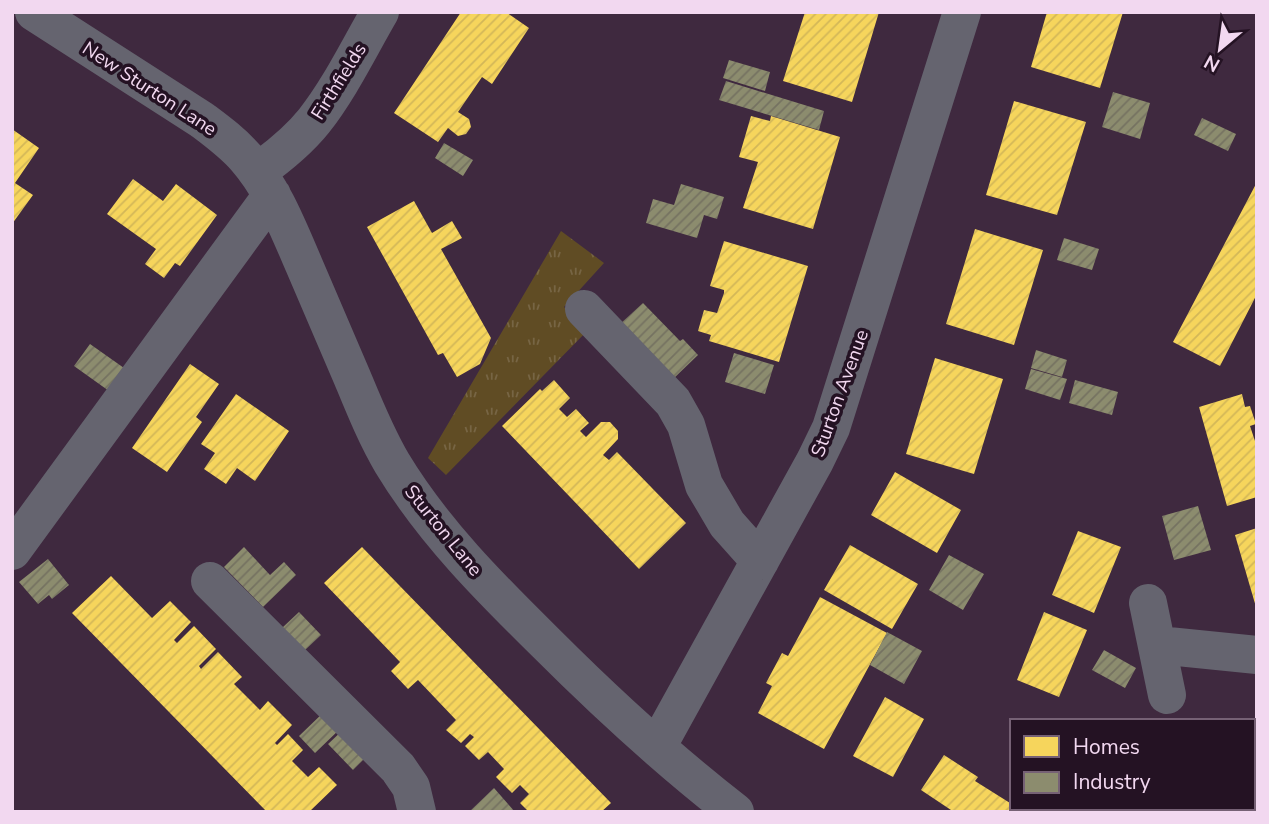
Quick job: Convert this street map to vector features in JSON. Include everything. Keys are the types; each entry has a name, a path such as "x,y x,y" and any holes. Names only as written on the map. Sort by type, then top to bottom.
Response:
{"street":[{"name":"New Sturton Lane","path":"34,12 229,140 264,184"},
{"name":"Firthfields","path":"12,551 264,184 330,99 380,12"},
{"name":"Sturton Avenue","path":"657,747 816,461 831,428 962,12"},
{"name":"Sturton Lane","path":"264,184 288,228 369,417 391,462 416,499 446,538 502,600 600,696 736,812"},
{"path":"584,309 673,402 686,425 704,485 727,524 760,561"},
{"path":"209,581 398,768 411,787 417,812"},
{"path":"1148,603 1167,695"},
{"path":"1158,646 1257,655"}],"green space":[{"path":"561,231 604,263 564,307 588,330 446,475 428,458"}],"building: Homes":[{"path":"461,12 506,12 529,28 492,84 482,77 458,112 469,119 471,127 466,134 458,136 448,128 438,142 394,113"},
{"path":"805,12 879,12 852,102 783,81"},
{"path":"1047,12 1123,12 1100,88 1031,67"},
{"path":"1014,101 1086,122 1057,215 986,195"},
{"path":"751,116 770,121 771,116 840,137 813,229 743,208 758,162 739,157"},
{"path":"12,129 39,148 15,183 33,195 12,224"},
{"path":"133,179 163,201 176,184 217,215 180,266 175,263 164,278 145,264 156,249 107,214"},
{"path":"1257,182 1257,294 1220,366 1173,342"},
{"path":"414,201 432,233 452,221 462,238 441,249 491,338 480,364 457,377 443,353 438,355 367,227"},
{"path":"975,229 1043,250 1014,345 946,324"},
{"path":"724,241 808,266 779,362 709,341 711,335 698,331 704,310 717,313 724,293 724,290 710,286"},
{"path":"935,358 1003,379 974,474 906,454"},
{"path":"190,364 219,384 196,417 202,422 167,472 132,448"},
{"path":"554,380 570,398 559,409 567,417 576,409 589,423 580,431 586,437 601,422 610,422 618,431 618,439 603,455 609,460 617,452 686,523 639,569 502,426 540,389 542,391"},
{"path":"236,394 289,431 255,481 237,468 226,484 204,469 215,453 201,444"},
{"path":"1242,394 1245,407 1250,406 1256,424 1250,426 1257,447 1257,497 1227,506 1199,407"},
{"path":"895,472 961,510 937,553 871,515"},
{"path":"1257,528 1257,607 1256,607 1235,535"},
{"path":"1078,531 1121,547 1094,613 1052,595"},
{"path":"850,545 918,584 892,629 824,590"},
{"path":"362,547 611,803 601,812 529,812 520,803 529,794 520,785 512,793 496,777 504,769 488,752 479,760 465,746 474,737 470,734 461,743 446,730 456,720 418,680 408,689 391,671 400,662 324,583"},
{"path":"111,576 152,618 170,601 191,622 174,640 177,643 194,626 216,649 199,666 201,669 218,652 242,677 234,684 260,710 268,701 292,725 275,743 277,745 288,734 303,750 292,761 308,777 319,767 337,785 309,812 267,812 72,613"},
{"path":"820,597 887,633 824,749 758,713 772,686 766,683 782,653 788,656"},
{"path":"1044,612 1087,630 1059,697 1017,680"},
{"path":"885,697 924,719 893,777 853,756"},
{"path":"1257,730 1257,773 1255,772"},
{"path":"944,755 978,777 975,781 1010,803 1010,810 1032,812 954,812 921,790"},
{"path":"1255,791 1257,792 1257,812 1214,812 1255,810"}],"building: Industry":[{"path":"729,60 770,72 765,91 723,78"},
{"path":"726,81 824,111 819,130 719,100"},
{"path":"1113,92 1150,103 1140,139 1102,127"},
{"path":"1202,118 1236,134 1228,151 1194,135"},
{"path":"444,143 473,160 463,176 435,158"},
{"path":"681,184 724,197 717,219 704,215 697,238 646,223 653,199 674,205"},
{"path":"1064,238 1099,249 1092,270 1057,260"},
{"path":"643,303 680,341 683,339 698,355 672,380 619,325"},
{"path":"90,344 124,368 109,391 74,366"},
{"path":"1036,350 1067,360 1062,377 1031,368"},
{"path":"734,353 774,365 765,394 725,382"},
{"path":"1031,369 1067,379 1060,400 1025,389"},
{"path":"1075,380 1118,392 1112,415 1069,403"},
{"path":"1198,506 1211,550 1174,560 1162,516"},
{"path":"244,547 270,575 284,562 296,575 263,607 224,567"},
{"path":"949,555 984,574 963,610 929,590"},
{"path":"48,559 69,585 52,599 49,595 38,604 19,582"},
{"path":"299,612 321,635 304,651 282,628"},
{"path":"887,632 922,651 904,684 870,665"},
{"path":"1104,650 1136,668 1125,688 1092,670"},
{"path":"325,711 341,728 315,753 299,736"},
{"path":"345,728 370,753 353,770 328,744"},
{"path":"494,788 515,812 469,812"}]}
